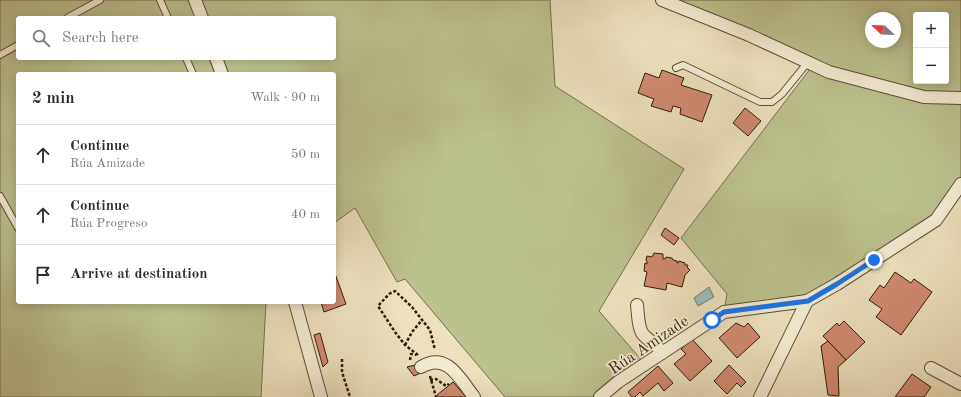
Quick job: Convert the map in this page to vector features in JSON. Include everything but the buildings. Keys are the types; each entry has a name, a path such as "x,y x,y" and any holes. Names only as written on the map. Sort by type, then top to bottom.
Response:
{"street":[{"path":"195,0 201,16"},
{"path":"662,0 750,35 829,72 924,97 961,98"},
{"path":"217,60 221,72"},
{"path":"760,397 808,301 936,220 961,184"},
{"name":"Rúa Amizade","path":"600,397 618,382 724,312 808,301"},
{"path":"296,304 321,397"},
{"path":"637,305 642,333 659,347 662,353"},
{"path":"424,362 439,362 452,368 458,386 474,397"},
{"path":"931,368 961,384"}],"lane":[{"path":"71,16 100,0"},
{"path":"160,0 167,16"},
{"path":"0,55 16,46"},
{"path":"187,60 192,72"},
{"path":"676,68 683,64 760,102 772,102 782,94 808,62"},
{"path":"0,196 16,224"}],"path":[{"path":"424,362 435,352 430,330 412,307 395,291 389,294 378,306 405,345 424,362 430,372 430,380 436,397"},
{"path":"405,345 412,332 422,320"},
{"path":"342,359 342,372 350,397"},
{"path":"430,380 436,379 446,386 449,384 458,386"}],"green space":[{"path":"0,0 550,0 555,86 684,169 599,311 645,364 600,397 505,397 405,279 397,282 355,208 336,222 336,72 16,72 16,304 266,304 261,397 0,397"},
{"path":"661,0 961,0 961,184 936,220 807,301 724,312 727,294 681,238 813,65"}],"water":[{"path":"709,287 714,297 698,306 694,298"}],"route":[{"path":"712,320 724,312 808,301 874,260"}]}
